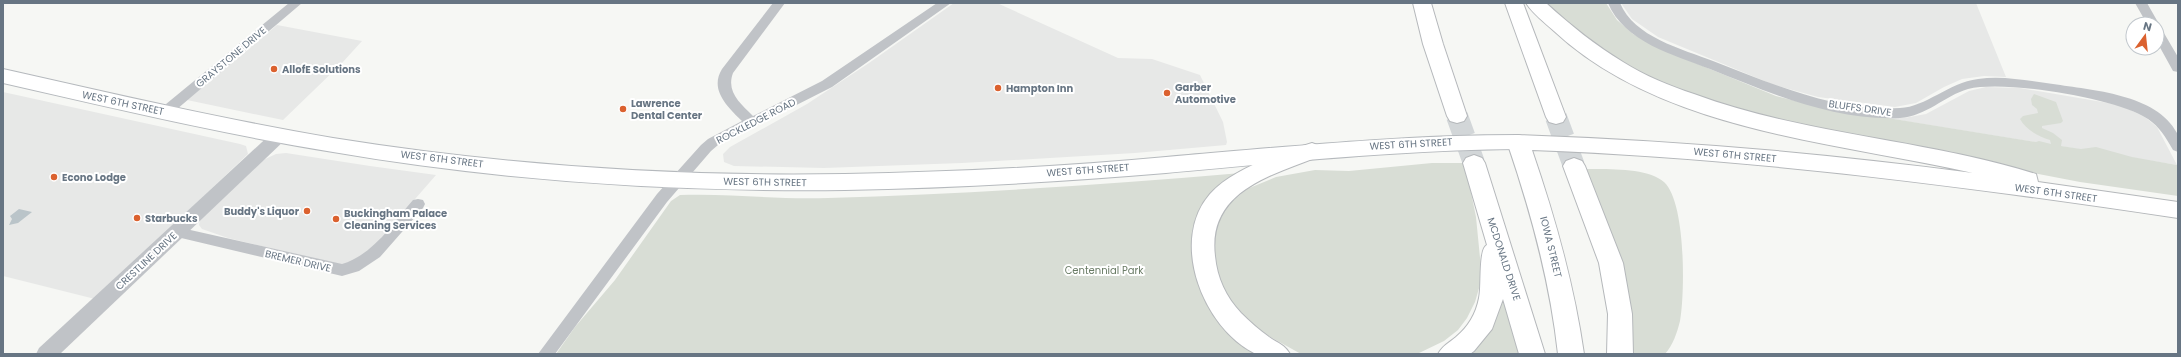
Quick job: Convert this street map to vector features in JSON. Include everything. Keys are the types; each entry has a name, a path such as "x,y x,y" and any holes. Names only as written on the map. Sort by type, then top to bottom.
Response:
{"main road":[{"path":"1422,3 1430,37 1457,116"},
{"path":"1514,3 1556,117"},
{"path":"1535,3 1572,38 1604,61 1636,79 1693,103 1754,121 1996,169 2072,195"},
{"name":"WEST 6TH STREET","path":"3,76 280,136 466,163 549,171 678,179 815,182 939,178 1099,170 1413,143 1518,142 1614,146 1747,156 1885,171 2178,210"},
{"name":"IOWA STREET","path":"1518,142 1543,214 1555,257 1571,354"},
{"path":"1277,354 1252,338 1224,311 1206,277 1202,258 1202,239 1212,210 1218,200 1229,191 1257,173 1312,151"},
{"name":"MCDONALD DRIVE","path":"1474,163 1532,354"},
{"path":"1574,166 1611,263 1620,314 1620,354"},
{"path":"1451,354 1474,336 1485,319 1491,301 1495,283 1492,222"}],"street":[{"name":"GRAYSTONE DRIVE","path":"165,112 296,3"},
{"path":"752,123 725,94 723,81 727,72 779,3"},
{"name":"ROCKLEDGE ROAD","path":"546,354 662,198 710,145 827,84 945,3"},
{"name":"BLUFFS DRIVE","path":"1614,3 1626,21 1649,38 1800,99 1875,112 1903,114 1926,107 1966,85 1995,81 2008,82 2108,97 2130,104 2142,109 2163,123 2178,147"},
{"path":"2141,3 2148,16"},
{"path":"2165,45 2178,68"},
{"name":"CRESTLINE DRIVE","path":"46,354 280,136"},
{"name":"BREMER DRIVE","path":"177,232 342,270 352,269 369,259 418,204"}],"shaded area":[{"path":"954,3 997,3 1118,58 1152,59 1200,75 1223,122 1227,142 1226,145 1135,153 962,163 824,168 734,166 724,162 723,154 730,147 807,104 869,63"},
{"path":"1621,3 1976,3 2006,77 1984,76 1962,79 1944,87 1916,103 1895,107 1818,97 1774,85 1658,37 1632,19"},
{"path":"277,25 362,41 342,63 283,120 187,100"},
{"path":"1986,87 2020,88 2120,105 2145,117 2157,127 2177,165 1886,118 1904,118 1926,114 1969,91"},
{"path":"3,92 240,144 246,146 248,154 95,299 3,276"},
{"path":"286,153 436,175 361,259 342,265 228,238 202,229 199,225 200,220 263,160 276,154"},
{"path":"19,209 32,212 18,223 9,225 12,219 10,216"}],"green space":[{"path":"1543,3 1606,3 1617,20 1633,34 1666,51 1776,96 1820,107 2051,144 2050,140 2029,129 2020,119 2023,116 2038,113 2037,109 2032,105 2031,99 2034,94 2056,102 2063,121 2061,123 2042,126 2042,128 2053,133 2062,140 2061,146 2081,149 2096,147 2132,157 2177,165 2178,196 2080,182 1852,138 1778,121 1662,84 1605,54"},
{"path":"1432,163 1465,163 1476,217 1482,278 1475,302 1467,318 1458,330 1444,341 1417,354 1301,354 1256,329 1241,315 1226,294 1218,277 1212,244 1214,229 1229,198 1234,200 1247,189 1276,177 1315,170 1349,171"},
{"path":"1581,169 1637,171 1657,177 1664,182 1671,193 1680,227 1683,290 1679,325 1672,343 1665,354 1631,354 1632,318 1621,261"},
{"name":"Centennial Park","path":"1241,173 1193,240 1194,266 1198,282 1264,354 556,354 575,327 615,280 671,201 680,195 809,198 931,194"},
{"path":"1503,294 1521,354 1464,354"}],"tunnel":[{"path":"1457,116 1474,163"},
{"path":"1556,117 1574,166"}],"place":[{"name":"AllofE Solutions","path":"274,69"},
{"name":"Hampton Inn","path":"998,88"},
{"name":"Garber Automotive","path":"1167,93"},
{"name":"Lawrence Dental Center","path":"623,109"},
{"name":"Econo Lodge","path":"54,177"},
{"name":"Buddy's Liquor","path":"307,211"},
{"name":"Starbucks","path":"137,218"},
{"name":"Buckingham Palace Cleaning Services","path":"336,219"}]}
